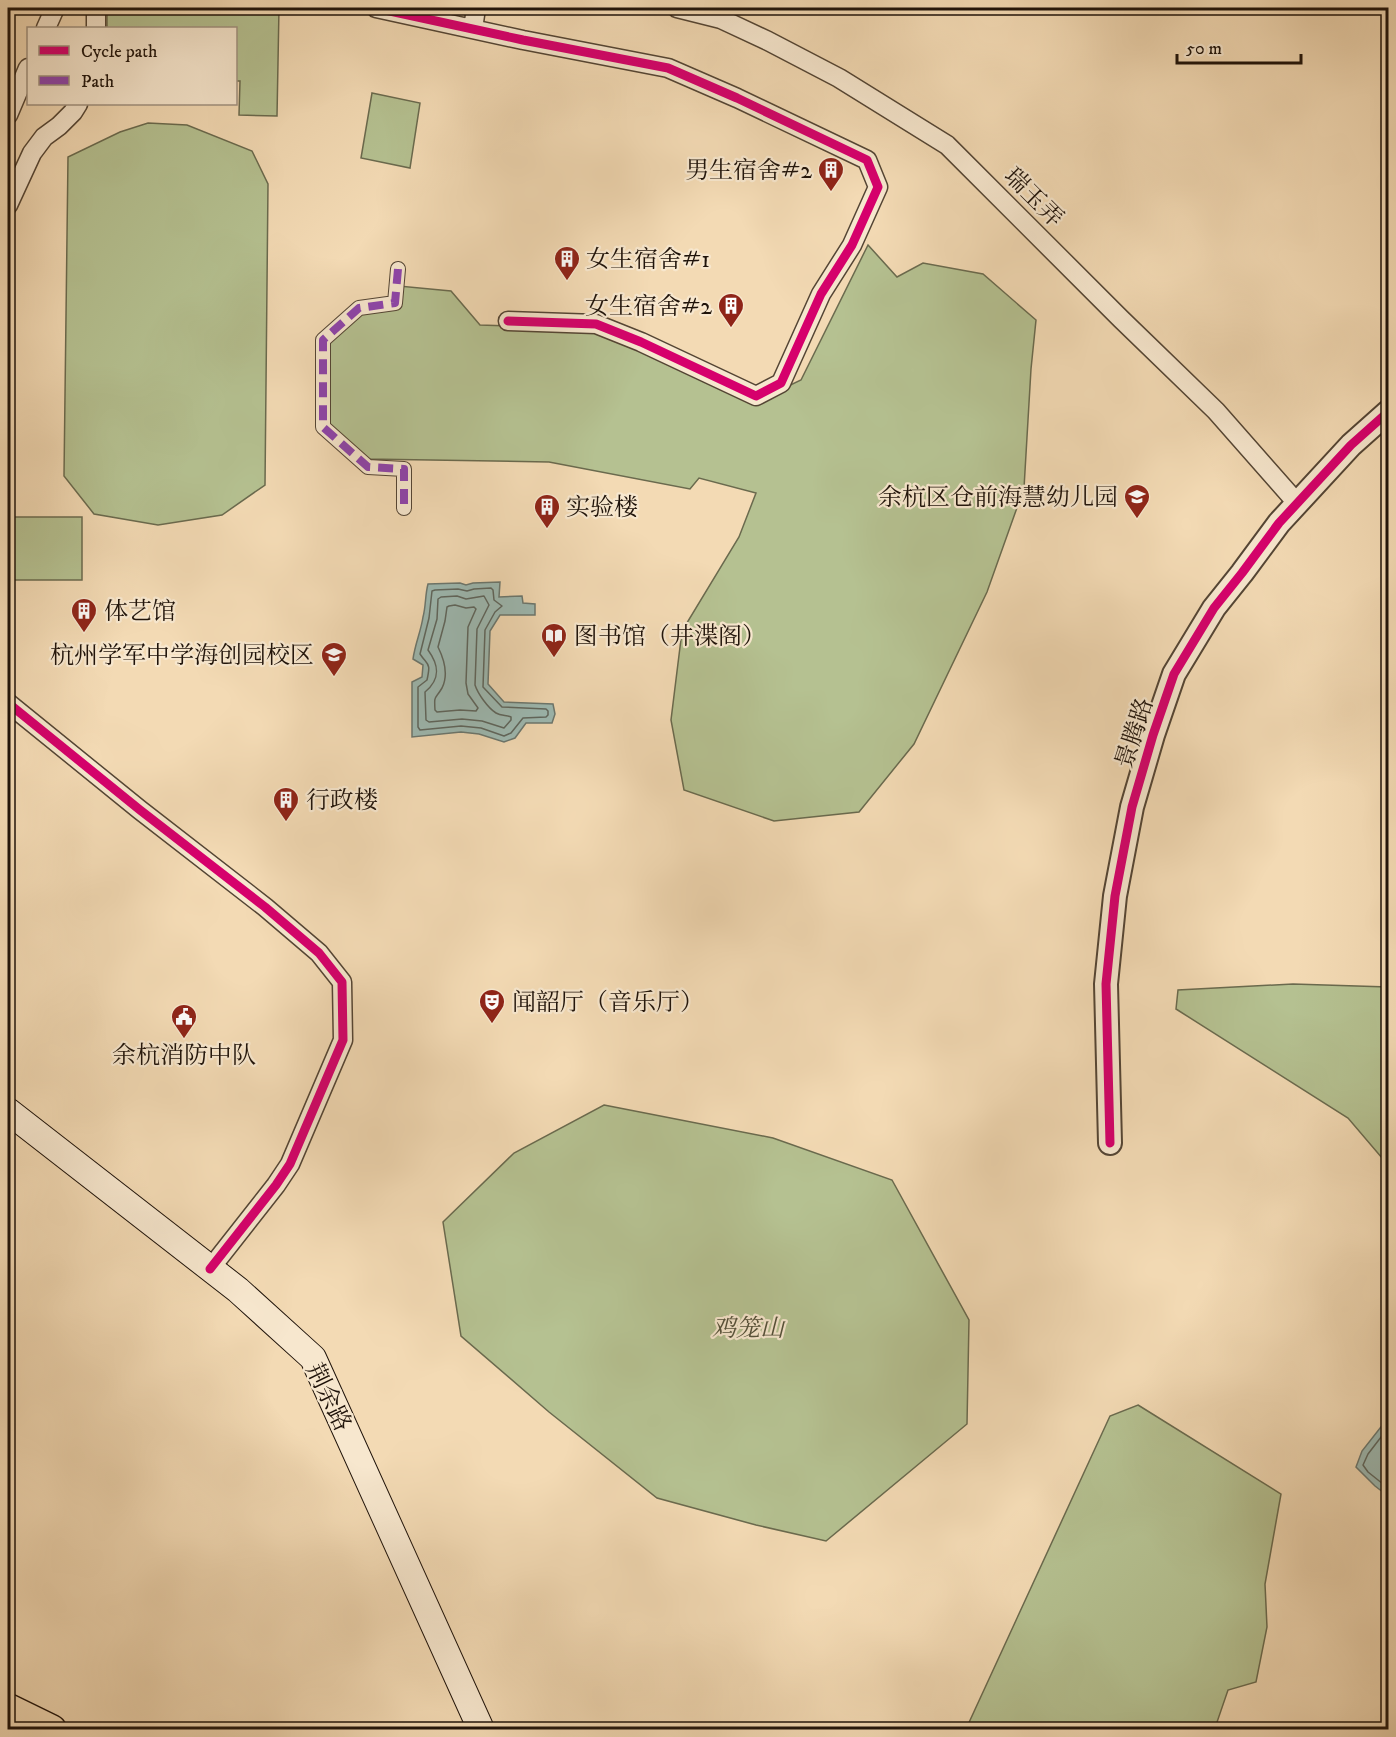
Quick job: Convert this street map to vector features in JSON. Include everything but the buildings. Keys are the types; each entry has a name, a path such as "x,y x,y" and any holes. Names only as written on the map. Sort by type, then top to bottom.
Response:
{"highway":[{"path":"8,1709 51,1730"}],"main road":[{"name":"荆余路","path":"8,1111 238,1290 313,1358 480,1727"}],"street":[{"path":"46,27 56,8"},
{"path":"96,8 96,27"},
{"path":"376,8 668,68 867,160 878,187 852,245 821,294 781,382 756,396 641,342 596,324 508,321"},
{"path":"473,29 476,8"},
{"name":"瑞玉弄","path":"677,8 721,19 768,40 839,78 947,145 1121,320 1216,411 1297,503"},
{"path":"8,115 27,70"},
{"path":"8,205 32,153 44,137 59,126 77,105"},
{"path":"398,269 395,303 359,308 323,340 323,427 368,467 404,469 404,508"},
{"name":"景腾路","path":"1110,1143 1106,984 1115,896 1131,807 1174,674 1214,608 1278,523 1351,445 1389,412"},
{"path":"8,703 265,907 319,953 342,982 343,1040 290,1164 210,1269"}],"green space":[{"path":"107,8 279,8 277,116 239,115 237,27 107,27"},
{"path":"372,93 420,103 410,168 361,158"},
{"path":"148,123 187,125 252,151 268,184 265,485 222,515 158,525 94,514 64,476 68,157 120,132"},
{"path":"868,245 897,277 923,263 983,274 1036,320 1024,488 987,592 914,744 859,812 774,821 684,790 671,720 682,631 739,537 756,493 699,478 690,489 549,462 367,459 326,422 327,343 362,311 397,308 399,286 451,291 480,325 595,329 757,401 801,380"},
{"path":"8,349 13,349 12,517 82,517 82,580 12,580 12,572 8,572"},
{"path":"1293,984 1388,987 1388,1165 1348,1118 1176,1009 1178,990"},
{"name":"鸡笼山","path":"604,1105 773,1138 892,1180 969,1320 967,1424 826,1541 657,1498 549,1412 461,1336 443,1222 514,1153"},
{"path":"1138,1405 1281,1494 1265,1584 1267,1627 1256,1682 1228,1690 1216,1729 966,1729 1110,1416"}],"water":[{"path":"500,582 499,597 522,596 523,603 535,604 535,615 500,615 490,631 488,684 504,702 553,704 555,714 552,723 526,723 515,738 504,742 479,734 461,732 412,737 412,682 422,677 423,665 413,659 428,584 460,583 466,585"},
{"path":"1388,1418 1388,1496 1356,1467 1362,1451"}],"marked path":[{"path":"398,269 395,303 359,308 323,340 323,427 368,467 404,469 404,508"}],"cycle path":[{"path":"376,8 668,68 867,160 878,187 852,245 821,294 781,383 756,396 641,342 596,324 508,321"},
{"path":"1110,1143 1106,984 1115,896 1132,807 1174,674 1214,608 1279,523 1351,445 1388,412"},
{"path":"8,703 265,907 319,953 342,982 343,1040 290,1164 210,1269"}],"place":[{"name":"男生宿舍#2","path":"831,193"},
{"name":"女生宿舍#1","path":"567,282"},
{"name":"女生宿舍#2","path":"731,329"},
{"name":"余杭区仓前海慧幼儿园","path":"1137,520"},
{"name":"实验楼","path":"547,530"},
{"name":"体艺馆","path":"84,634"},
{"name":"图书馆（井渫阁）","path":"554,659"},
{"name":"杭州学军中学海创园校区","path":"334,678"},
{"name":"行政楼","path":"286,823"},
{"name":"闻韶厅（音乐厅）","path":"492,1025"},
{"name":"余杭消防中队","path":"184,1040"}]}
